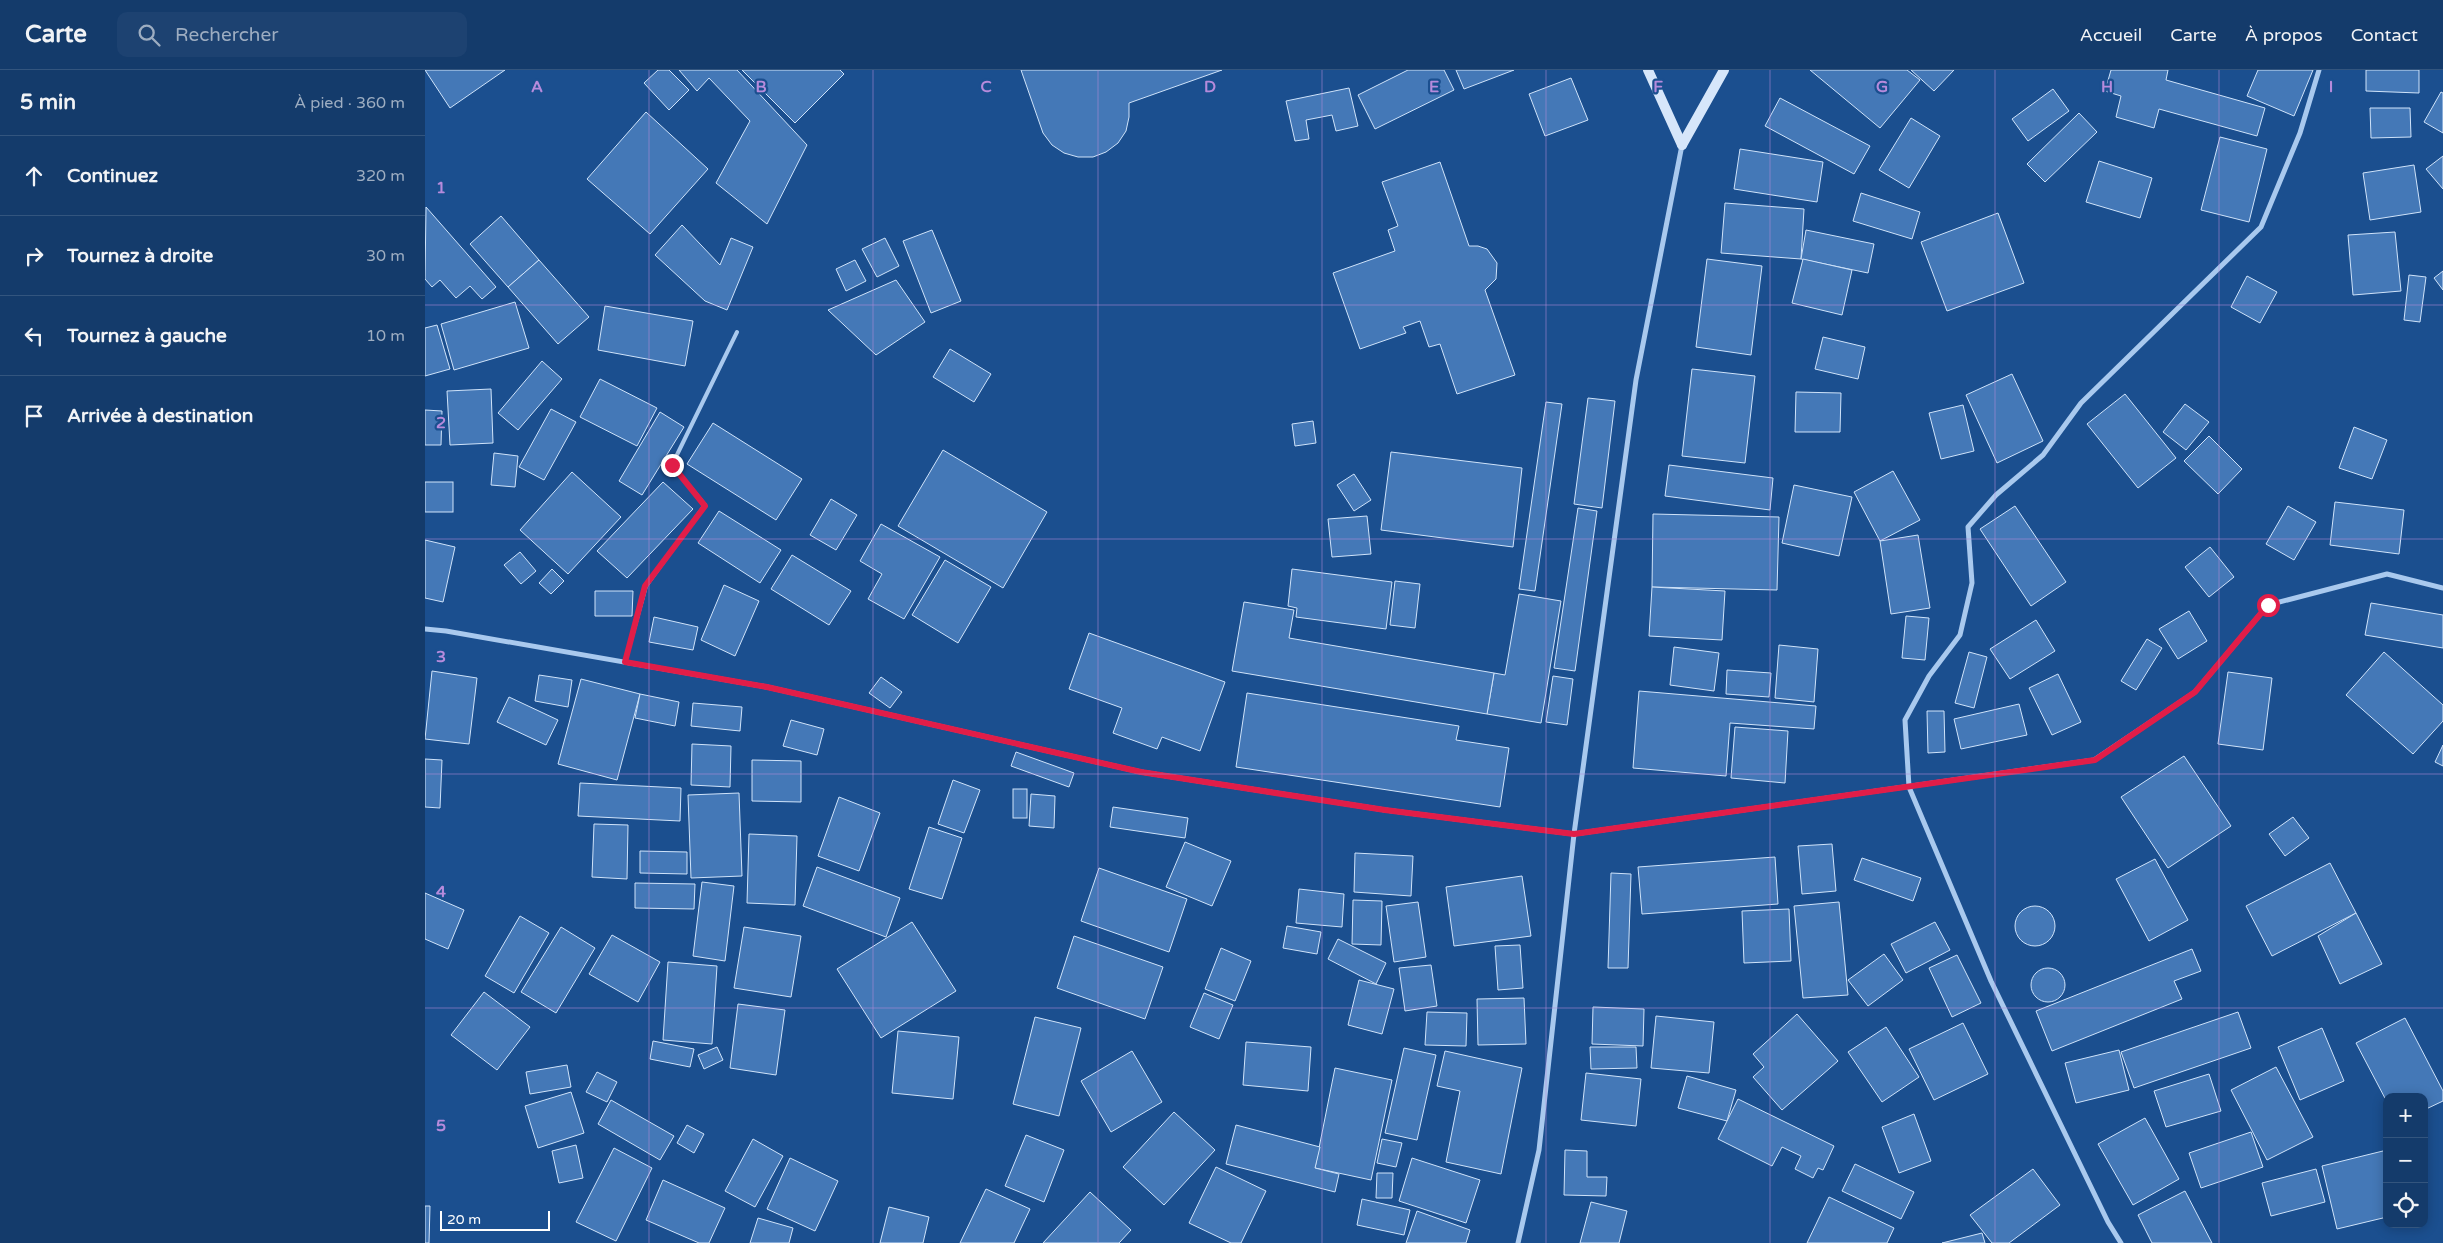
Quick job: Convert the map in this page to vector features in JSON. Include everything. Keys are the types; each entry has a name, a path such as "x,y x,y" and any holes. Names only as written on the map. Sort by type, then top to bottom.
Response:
{"street":[{"path":"1648,70 1682,145"},
{"path":"1518,1243 1539,1150 1574,834 1636,380 1682,145 1724,70"},
{"path":"2121,1243 2108,1222 1991,981 1909,787 1905,720 1929,676 1960,635 1972,583 1968,527 1996,495 2043,455 2081,403 2261,226 2300,134 2319,70"},
{"path":"425,629 446,631 767,687 1141,772 1385,810 1574,834 2095,760 2195,692 2268,605 2387,574 2443,588"}],"lane":[{"path":"625,662 645,586 705,506 672,465 737,332"}],"building":[{"path":"425,70 505,70 450,108"},
{"path":"658,70 669,70 689,90 669,110 644,83"},
{"path":"679,70 737,70 807,145 767,224 716,183 750,121 709,78 697,91"},
{"path":"742,70 840,70 844,74 795,123"},
{"path":"1021,70 1222,70 1129,103 1126,131 1118,143 1106,152 1093,157 1078,157 1064,153 1052,145 1043,133"},
{"path":"1408,70 1444,70 1454,90 1375,129 1358,95"},
{"path":"1456,70 1514,70 1464,89"},
{"path":"1810,70 1907,70 1920,80 1880,128"},
{"path":"1911,70 1954,70 1934,91"},
{"path":"2111,70 2168,70 2166,80 2265,108 2257,136 2159,109 2154,128 2116,117 2121,96 2105,91"},
{"path":"2258,70 2313,70 2294,116 2247,96"},
{"path":"2366,70 2419,70 2419,93 2366,91"},
{"path":"1571,78 1588,120 1545,136 1529,94"},
{"path":"1349,88 1358,126 1336,131 1332,115 1306,120 1309,139 1295,141 1286,101"},
{"path":"2053,89 2069,111 2028,141 2012,119"},
{"path":"2441,92 2443,93 2443,133 2424,122"},
{"path":"1780,98 1870,146 1854,174 1765,126"},
{"path":"2370,108 2410,108 2411,137 2371,138"},
{"path":"646,112 708,169 650,234 587,179"},
{"path":"2079,113 2097,132 2045,182 2027,164"},
{"path":"1911,118 1940,136 1909,188 1879,170"},
{"path":"2220,137 2267,149 2249,222 2201,210"},
{"path":"1740,149 1823,162 1817,202 1734,189"},
{"path":"2443,156 2443,189 2426,169"},
{"path":"2099,161 2152,178 2140,218 2086,202"},
{"path":"1440,162 1469,246 1487,249 1497,263 1496,279 1485,290 1515,375 1457,394 1440,344 1429,347 1420,321 1403,327 1406,333 1360,349 1333,273 1395,251 1388,230 1398,226 1382,182"},
{"path":"2414,165 2421,212 2370,220 2363,173"},
{"path":"1861,193 1920,212 1912,239 1853,221"},
{"path":"1725,203 1804,209 1801,259 1721,253"},
{"path":"426,207 496,287 482,299 470,286 456,298 440,280 432,287 425,279"},
{"path":"1998,213 2024,283 1947,311 1921,242"},
{"path":"501,216 539,260 508,287 470,244"},
{"path":"682,225 720,265 731,238 753,247 727,310 705,301 655,255"},
{"path":"932,230 961,301 931,313 903,241"},
{"path":"1806,230 1874,244 1868,273 1801,259"},
{"path":"2395,232 2401,291 2353,295 2348,235"},
{"path":"885,238 899,266 877,277 862,249"},
{"path":"1707,259 1762,266 1751,355 1696,347"},
{"path":"1803,259 1852,270 1842,315 1792,303"},
{"path":"539,260 589,317 558,344 508,287"},
{"path":"855,260 866,281 846,291 836,269"},
{"path":"2443,271 2443,290 2434,278"},
{"path":"2409,275 2426,277 2420,322 2404,320"},
{"path":"2247,276 2277,292 2260,323 2231,307"},
{"path":"896,280 925,322 876,355 828,310"},
{"path":"515,302 529,348 454,370 441,324"},
{"path":"605,306 693,321 685,366 598,350"},
{"path":"437,325 450,369 425,376 425,328"},
{"path":"1823,337 1865,347 1858,379 1815,369"},
{"path":"950,349 991,374 974,402 933,377"},
{"path":"542,361 562,379 518,430 498,413"},
{"path":"1692,369 1755,376 1745,463 1682,456"},
{"path":"2012,374 2043,441 1997,463 1966,395"},
{"path":"600,379 657,408 637,446 580,417"},
{"path":"491,389 493,443 450,445 447,391"},
{"path":"1796,392 1841,393 1840,432 1795,432"},
{"path":"2125,394 2176,458 2138,488 2087,424"},
{"path":"1588,398 1615,401 1602,508 1574,504"},
{"path":"1546,402 1562,404 1535,591 1519,589"},
{"path":"2185,404 2209,422 2186,450 2163,432"},
{"path":"1963,405 1974,451 1941,459 1929,413"},
{"path":"551,409 576,422 544,480 519,467"},
{"path":"425,410 442,411 441,445 425,445"},
{"path":"660,412 684,427 642,495 619,481"},
{"path":"1313,421 1316,443 1295,446 1292,424"},
{"path":"713,423 802,479 776,520 687,464"},
{"path":"2354,427 2387,440 2372,479 2339,468"},
{"path":"2209,436 2242,469 2218,494 2184,461"},
{"path":"943,450 1047,512 1003,588 898,526"},
{"path":"1391,452 1522,468 1513,547 1381,530"},
{"path":"494,453 518,456 515,487 491,485"},
{"path":"1669,465 1773,478 1770,510 1665,496"},
{"path":"1893,471 1920,520 1880,541 1854,492"},
{"path":"572,472 621,517 568,574 520,530"},
{"path":"1354,474 1371,500 1354,511 1337,485"},
{"path":"425,482 453,482 453,512 425,512"},
{"path":"663,482 693,509 627,578 597,551"},
{"path":"1794,485 1852,497 1839,556 1782,543"},
{"path":"831,499 857,515 836,550 810,535"},
{"path":"2335,502 2404,510 2399,554 2330,545"},
{"path":"2015,506 2066,582 2031,606 1980,529"},
{"path":"2288,506 2316,522 2294,560 2266,544"},
{"path":"1578,508 1597,511 1575,671 1554,668"},
{"path":"719,511 781,550 760,583 698,543"},
{"path":"1653,514 1779,517 1777,590 1652,587"},
{"path":"1367,516 1371,554 1332,557 1328,519"},
{"path":"881,524 940,557 904,619 868,599 882,574 860,561"},
{"path":"1918,535 1930,608 1891,614 1880,541"},
{"path":"425,540 455,547 443,602 425,598"},
{"path":"2210,547 2234,577 2209,597 2185,567"},
{"path":"520,552 536,571 521,584 504,565"},
{"path":"792,555 851,591 829,625 771,589"},
{"path":"945,560 991,587 958,643 912,615"},
{"path":"552,569 564,581 551,594 539,583"},
{"path":"1292,569 1392,582 1386,629 1296,617 1297,608 1288,606"},
{"path":"1395,581 1420,584 1415,628 1390,625"},
{"path":"724,585 759,601 735,656 701,640"},
{"path":"1652,587 1725,591 1722,640 1649,636"},
{"path":"595,591 633,591 632,616 595,616"},
{"path":"1519,594 1561,601 1541,723 1487,714 1494,673 1505,675"},
{"path":"1244,602 1294,610 1289,638 1494,673 1487,714 1232,671"},
{"path":"2371,603 2443,615 2443,648 2365,635"},
{"path":"2189,611 2207,641 2178,659 2159,629"},
{"path":"1906,616 1929,618 1925,660 1902,658"},
{"path":"654,617 698,627 693,650 649,642"},
{"path":"2036,620 2055,651 2010,679 1990,649"},
{"path":"1089,633 1225,682 1200,751 1162,737 1157,749 1113,733 1122,708 1069,689"},
{"path":"2147,639 2162,648 2136,690 2121,681"},
{"path":"1779,645 1818,649 1814,702 1775,698"},
{"path":"1674,647 1719,653 1714,691 1670,685"},
{"path":"1969,652 1987,657 1974,708 1955,703"},
{"path":"2384,652 2443,705 2443,721 2413,754 2346,695"},
{"path":"1727,670 1771,673 1769,697 1726,694"},
{"path":"432,671 477,678 469,744 425,739"},
{"path":"2228,672 2272,678 2263,750 2218,744"},
{"path":"2058,674 2081,722 2052,735 2029,688"},
{"path":"539,675 572,680 568,707 535,701"},
{"path":"1553,676 1573,679 1567,725 1546,722"},
{"path":"881,677 902,692 890,708 869,693"},
{"path":"581,679 640,694 617,780 558,764"},
{"path":"1639,691 1816,706 1814,729 1730,723 1726,776 1633,768"},
{"path":"1247,693 1459,726 1456,740 1509,748 1500,807 1236,767"},
{"path":"640,694 679,702 675,726 635,718"},
{"path":"509,697 558,720 546,745 497,722"},
{"path":"693,703 742,707 740,731 691,726"},
{"path":"2019,704 2027,735 1961,749 1954,719"},
{"path":"1927,711 1944,711 1945,752 1928,753"},
{"path":"791,720 824,729 817,755 783,746"},
{"path":"1735,727 1788,731 1785,783 1731,778"},
{"path":"692,744 731,746 730,787 691,785"},
{"path":"2443,745 2443,766 2435,762"},
{"path":"1016,752 1074,773 1069,787 1011,766"},
{"path":"2184,756 2231,826 2168,868 2121,797"},
{"path":"425,759 442,760 440,808 425,807"},
{"path":"752,760 801,761 801,802 752,801"},
{"path":"953,780 980,790 964,833 938,824"},
{"path":"580,783 681,788 680,821 578,816"},
{"path":"1013,789 1027,789 1027,818 1013,818"},
{"path":"739,793 742,876 691,878 688,795"},
{"path":"1031,794 1055,796 1054,828 1029,826"},
{"path":"839,797 880,813 859,871 818,856"},
{"path":"1113,807 1188,818 1185,838 1110,827"},
{"path":"2293,817 2309,838 2285,856 2269,834"},
{"path":"594,824 628,825 627,879 592,877"},
{"path":"929,827 962,838 942,899 909,889"},
{"path":"749,834 797,836 795,905 747,903"},
{"path":"1185,842 1231,861 1212,906 1166,887"},
{"path":"1832,844 1836,891 1802,894 1798,846"},
{"path":"640,851 687,852 687,874 640,873"},
{"path":"1355,853 1413,856 1411,896 1354,892"},
{"path":"1775,857 1778,904 1642,914 1638,867"},
{"path":"1862,858 1921,878 1913,901 1854,880"},
{"path":"2155,859 2188,920 2149,941 2116,879"},
{"path":"2330,863 2356,913 2272,956 2246,906"},
{"path":"817,867 900,898 886,937 803,906"},
{"path":"1099,868 1187,899 1169,952 1081,921"},
{"path":"1611,873 1631,874 1628,968 1608,968"},
{"path":"1522,876 1531,936 1454,946 1446,887"},
{"path":"702,882 734,886 725,961 693,956"},
{"path":"635,883 695,884 694,909 635,908"},
{"path":"1299,889 1344,894 1342,927 1296,923"},
{"path":"425,893 464,910 448,949 425,939"},
{"path":"1353,900 1382,901 1381,945 1352,944"},
{"path":"1418,902 1426,957 1394,962 1386,906"},
{"path":"1839,902 1848,995 1803,998 1794,906"},
{"path":"2039,906 2046,909 2052,915 2055,926 2054,934 2046,943 2039,946 2031,946 2024,943 2016,934 2015,922 2018,915 2027,907"},
{"path":"1789,909 1791,961 1744,963 1742,911"},
{"path":"2356,913 2382,964 2340,984 2318,936"},
{"path":"520,916 549,933 514,993 485,976"},
{"path":"912,922 956,991 881,1038 837,969"},
{"path":"1935,922 1950,950 1906,973 1891,944"},
{"path":"1287,926 1321,932 1317,954 1283,948"},
{"path":"561,927 595,948 556,1013 521,992"},
{"path":"744,927 801,936 791,997 734,988"},
{"path":"612,935 660,962 638,1002 589,974"},
{"path":"1074,936 1163,967 1145,1019 1057,988"},
{"path":"1338,939 1386,963 1376,984 1328,959"},
{"path":"1520,945 1523,988 1498,990 1495,946"},
{"path":"1221,948 1251,961 1235,1001 1205,989"},
{"path":"2192,949 2201,971 2174,981 2182,999 2052,1051 2036,1011"},
{"path":"1884,954 1903,980 1868,1006 1848,980"},
{"path":"1957,955 1981,1003 1952,1017 1929,968"},
{"path":"668,962 717,966 712,1044 663,1040"},
{"path":"1431,965 1437,1006 1405,1011 1399,968"},
{"path":"2048,968 2055,969 2060,973 2064,978 2064,992 2060,997 2055,1001 2048,1002 2041,1001 2036,997 2032,992 2031,985 2032,978 2036,973 2041,969"},
{"path":"1359,980 1394,989 1382,1034 1348,1025"},
{"path":"484,992 530,1027 497,1070 451,1035"},
{"path":"1204,993 1233,1005 1219,1039 1190,1027"},
{"path":"1524,998 1526,1044 1478,1045 1477,999"},
{"path":"738,1004 785,1010 776,1075 730,1068"},
{"path":"1593,1007 1644,1009 1643,1046 1592,1044"},
{"path":"1427,1012 1467,1013 1466,1046 1425,1045"},
{"path":"2238,1012 2251,1048 2134,1088 2121,1052"},
{"path":"1797,1014 1838,1061 1782,1110 1753,1077 1764,1067 1753,1054"},
{"path":"1656,1016 1714,1022 1709,1073 1651,1068"},
{"path":"1035,1017 1081,1028 1059,1116 1013,1104"},
{"path":"2405,1018 2443,1091 2443,1101 2428,1108 2428,1093 2383,1094 2356,1043"},
{"path":"1963,1023 1988,1074 1934,1100 1909,1049"},
{"path":"1886,1027 1919,1077 1882,1102 1848,1052"},
{"path":"2322,1028 2344,1081 2300,1100 2278,1047"},
{"path":"898,1031 959,1037 953,1099 892,1093"},
{"path":"653,1041 694,1049 690,1067 650,1059"},
{"path":"1246,1042 1311,1047 1308,1091 1243,1085"},
{"path":"717,1047 723,1060 704,1069 698,1055"},
{"path":"1590,1047 1636,1047 1637,1068 1591,1069"},
{"path":"1404,1048 1436,1055 1417,1140 1385,1133"},
{"path":"2119,1050 2129,1090 2076,1103 2065,1063"},
{"path":"1132,1051 1162,1102 1111,1132 1081,1081"},
{"path":"1445,1051 1522,1068 1501,1174 1446,1162 1460,1091 1437,1086"},
{"path":"567,1065 571,1087 530,1094 526,1072"},
{"path":"2276,1067 2313,1137 2267,1160 2231,1090"},
{"path":"1335,1068 1392,1080 1371,1180 1315,1168"},
{"path":"597,1072 617,1082 607,1102 586,1092"},
{"path":"1586,1073 1641,1079 1636,1126 1581,1120"},
{"path":"2209,1074 2221,1111 2166,1127 2154,1091"},
{"path":"1687,1076 1736,1090 1727,1121 1678,1108"},
{"path":"571,1092 584,1133 538,1148 525,1106"},
{"path":"1738,1099 1834,1146 1823,1170 1818,1168 1813,1178 1795,1169 1801,1156 1782,1147 1772,1166 1718,1139"},
{"path":"611,1100 674,1136 660,1160 598,1124"},
{"path":"1174,1112 1215,1150 1164,1205 1123,1167"},
{"path":"1914,1114 1931,1161 1899,1173 1882,1127"},
{"path":"2145,1118 2179,1179 2133,1205 2098,1144"},
{"path":"687,1125 704,1134 694,1153 677,1143"},
{"path":"1236,1125 1320,1147 1315,1168 1339,1174 1335,1192 1226,1164"},
{"path":"2251,1132 2263,1167 2201,1188 2189,1153"},
{"path":"1026,1135 1064,1150 1044,1202 1005,1186"},
{"path":"753,1139 783,1156 755,1207 725,1191"},
{"path":"1382,1139 1402,1143 1396,1167 1377,1163"},
{"path":"576,1145 583,1178 559,1183 552,1151"},
{"path":"614,1148 652,1168 616,1241 576,1222"},
{"path":"1565,1150 1587,1151 1587,1177 1607,1177 1606,1196 1564,1195"},
{"path":"2383,1151 2383,1218 2337,1229 2322,1166"},
{"path":"790,1158 838,1181 815,1231 767,1209"},
{"path":"1412,1158 1480,1180 1466,1223 1399,1201"},
{"path":"1855,1164 1914,1192 1901,1219 1842,1191"},
{"path":"1216,1167 1266,1191 1241,1243 1231,1243 1189,1223"},
{"path":"2033,1169 2060,1205 2009,1243 1992,1243 1970,1215"},
{"path":"2316,1169 2325,1202 2271,1216 2262,1183"},
{"path":"1377,1173 1393,1173 1392,1198 1376,1198"},
{"path":"663,1180 725,1208 709,1243 699,1243 646,1220"},
{"path":"986,1189 1030,1209 1014,1243 960,1243"},
{"path":"2185,1191 2212,1243 2152,1243 2138,1215"},
{"path":"1090,1192 1131,1230 1119,1243 1043,1243"},
{"path":"1829,1197 1894,1228 1887,1243 1807,1243"},
{"path":"1362,1199 1410,1210 1404,1235 1357,1225"},
{"path":"1591,1202 1627,1211 1619,1243 1580,1243"},
{"path":"425,1206 430,1206 429,1243 425,1243"},
{"path":"889,1207 929,1217 923,1243 880,1243"},
{"path":"1417,1211 1470,1230 1466,1243 1406,1243"},
{"path":"758,1218 793,1228 789,1243 750,1243"},
{"path":"1982,1233 1985,1243 1942,1243"}],"route":[{"path":"672,465 705,506 645,586 625,662 767,687 1141,772 1385,810 1574,834 2095,760 2195,692 2268,605"}]}
